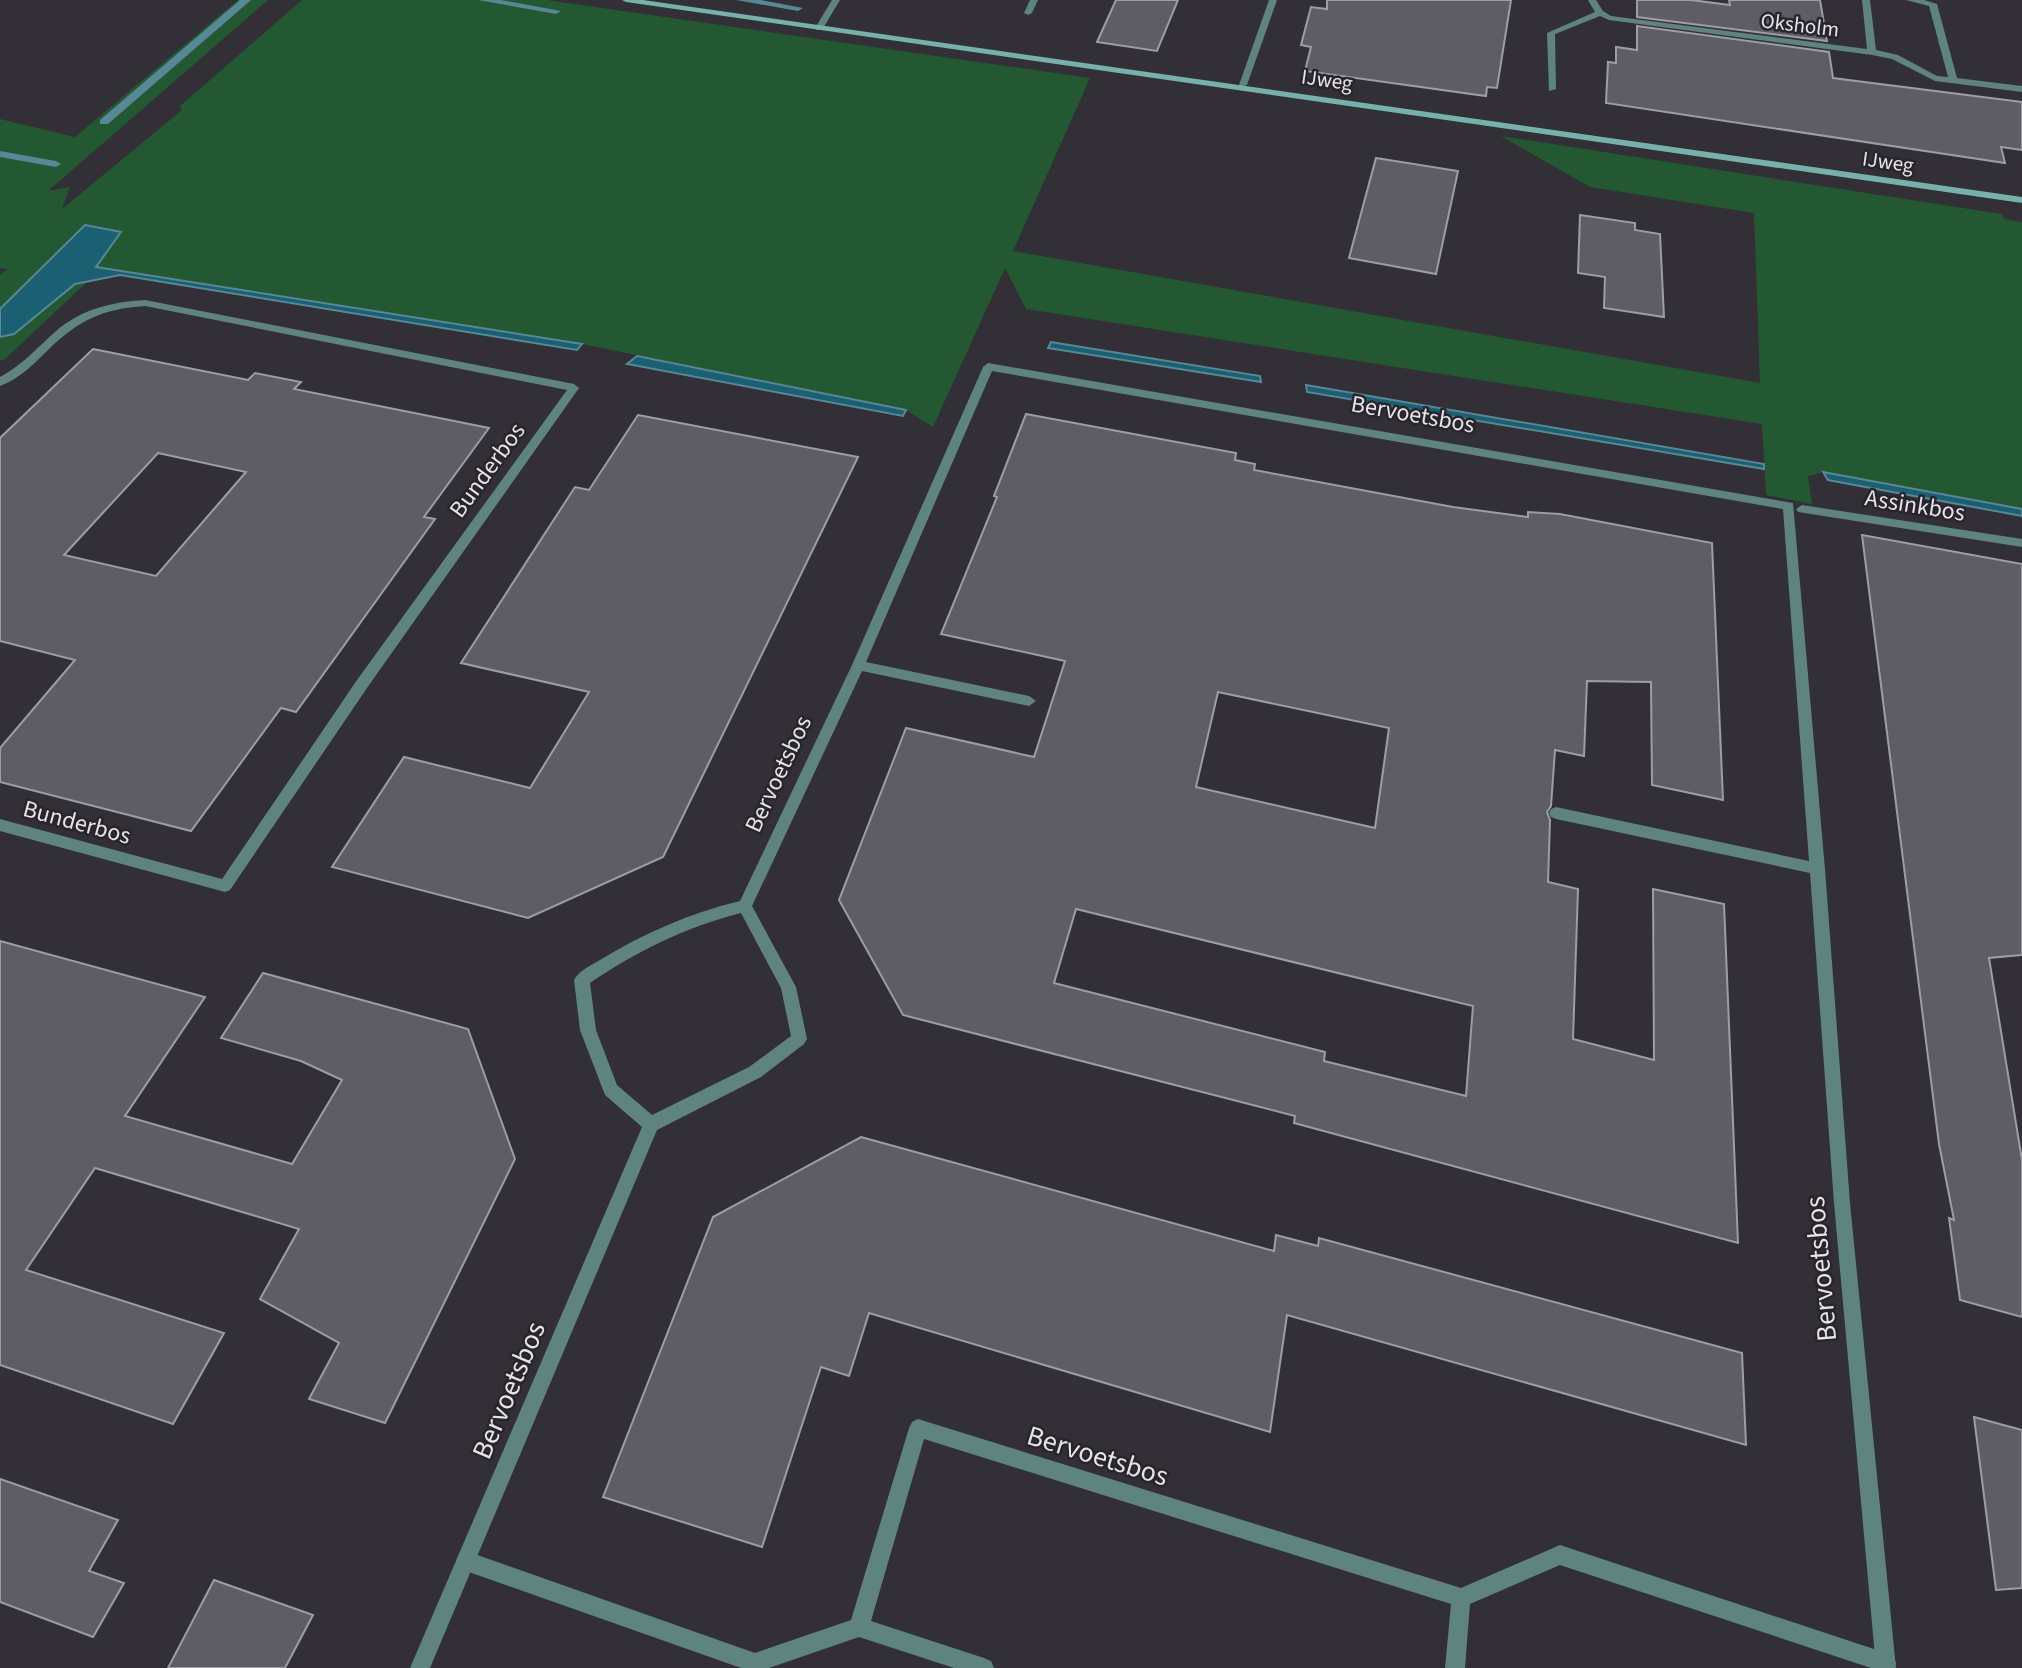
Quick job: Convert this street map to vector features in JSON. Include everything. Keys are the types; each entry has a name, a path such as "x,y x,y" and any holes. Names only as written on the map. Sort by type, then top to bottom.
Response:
{"street":[{"name":"IJweg","path":"626,0 1243,85 2022,200"},
{"path":"819,28 836,0"},
{"path":"1028,13 1034,0"},
{"path":"1243,85 1273,0"},
{"path":"1552,89 1551,33 1600,13 1592,0"},
{"name":"Oksholm","path":"1866,0 1872,52"},
{"path":"1910,0 1933,4 1953,80"},
{"name":"Oksholm","path":"1600,13 1609,18 1872,52 1895,57 1922,73 2022,89"},
{"name":"Bunderbos","path":"0,382 19,373 82,317 114,305 145,303 573,388 362,684 225,886 0,825"},
{"name":"Bervoetsbos","path":"745,906 858,665 988,367 1789,506 1842,1203 1886,1666 1560,1555 1461,1598 918,1428 859,1627"},
{"name":"Assinkbos","path":"1802,509 2022,543"},
{"path":"858,665 1029,701"},
{"path":"1556,813 1818,869"},
{"path":"745,906 789,987 799,1039 755,1072 651,1124 611,1090 588,1030 582,980 622,952 692,920 745,906"},
{"name":"Bervoetsbos","path":"420,1668 651,1124"},
{"path":"466,1561 755,1663 859,1627 984,1668"},
{"path":"1455,1668 1461,1598"}],"green space":[{"path":"238,0 268,0 48,191 70,187 62,209 182,110 180,106 302,0 547,0 1090,78 1013,251 1760,383 1754,213 1590,187 1501,136 2002,214 2004,219 2022,222 2022,509 1824,472 1808,476 1812,504 1766,495 1762,424 1026,309 1005,268 933,427 906,410 582,344 95,267 85,225 0,309 0,275 7,269 0,268 0,119 75,137"},
{"path":"87,282 0,361 0,337 14,334 75,284"}],"water":[{"path":"85,225 121,232 96,267 582,344 577,350 120,275 75,284 14,334 0,337 0,309"},
{"path":"1051,342 1260,376 1261,382 1048,348"},
{"path":"637,356 906,410 903,416 627,364"},
{"path":"1306,385 1764,464 1764,469 1307,392"},
{"path":"1823,472 2022,509 2022,516 1828,480"}],"building":[{"path":"1116,0 1178,0 1157,51 1097,42"},
{"path":"1327,0 1511,0 1497,88 1487,87 1486,96 1305,71 1311,47 1301,45 1311,7 1327,9"},
{"path":"1637,0 1691,0 1730,5 1729,0 1820,0 1827,41 1637,17"},
{"path":"1637,26 1829,52 1833,78 2022,102 2022,150 2001,147 2005,163 1606,103 1608,62 1616,63 1616,47 1637,50"},
{"path":"1376,158 1458,171 1436,274 1349,258"},
{"path":"1580,215 1635,223 1635,230 1660,234 1664,317 1604,308 1605,277 1578,273"},
{"path":"93,349 248,380 255,373 301,382 294,389 489,428 424,517 435,519 296,712 281,708 191,831 0,782 0,748 75,660 0,641 0,438","holes":["158,453 246,472 156,576 64,555"]},
{"path":"1026,414 1236,453 1235,460 1255,464 1254,470 1453,507 1528,517 1528,512 1560,514 1712,543 1723,800 1652,785 1651,682 1587,681 1584,756 1555,750 1551,806 1547,812 1550,820 1548,882 1578,889 1573,1039 1654,1060 1653,889 1724,904 1738,1243 1294,1123 1295,1116 903,1015 839,900 906,728 1034,757 1065,661 941,634 997,497 994,496","holes":["1218,692 1389,728 1375,828 1196,787","1076,909 1473,1006 1466,1096 1324,1061 1325,1052 1054,983"]},
{"path":"638,415 858,457 663,857 528,918 332,867 404,757 530,788 589,692 461,663 575,487 589,490"},
{"path":"1862,535 2022,564 2022,955 1989,958 2022,1160 2022,1317 1960,1300 1949,1218 1954,1220 1939,1144"},
{"path":"0,941 205,997 125,1116 292,1164 342,1080 301,1061 221,1038 263,973 468,1029 515,1159 385,1423 309,1399 339,1343 260,1299 299,1229 95,1168 26,1270 224,1333 173,1424 0,1365"},
{"path":"861,1137 1274,1251 1276,1235 1318,1246 1319,1238 1742,1353 1746,1445 1287,1315 1270,1432 869,1313 849,1376 821,1367 762,1547 603,1497 713,1217"},
{"path":"1974,1417 2022,1430 2022,1588 1996,1590"},
{"path":"0,1479 118,1520 89,1571 124,1583 93,1637 0,1602"},
{"path":"214,1580 313,1615 285,1668 168,1668"}],"waterway":[{"path":"104,122 246,0"},
{"path":"483,0 556,11"},
{"path":"741,0 798,8"},
{"path":"0,154 56,164"}]}
